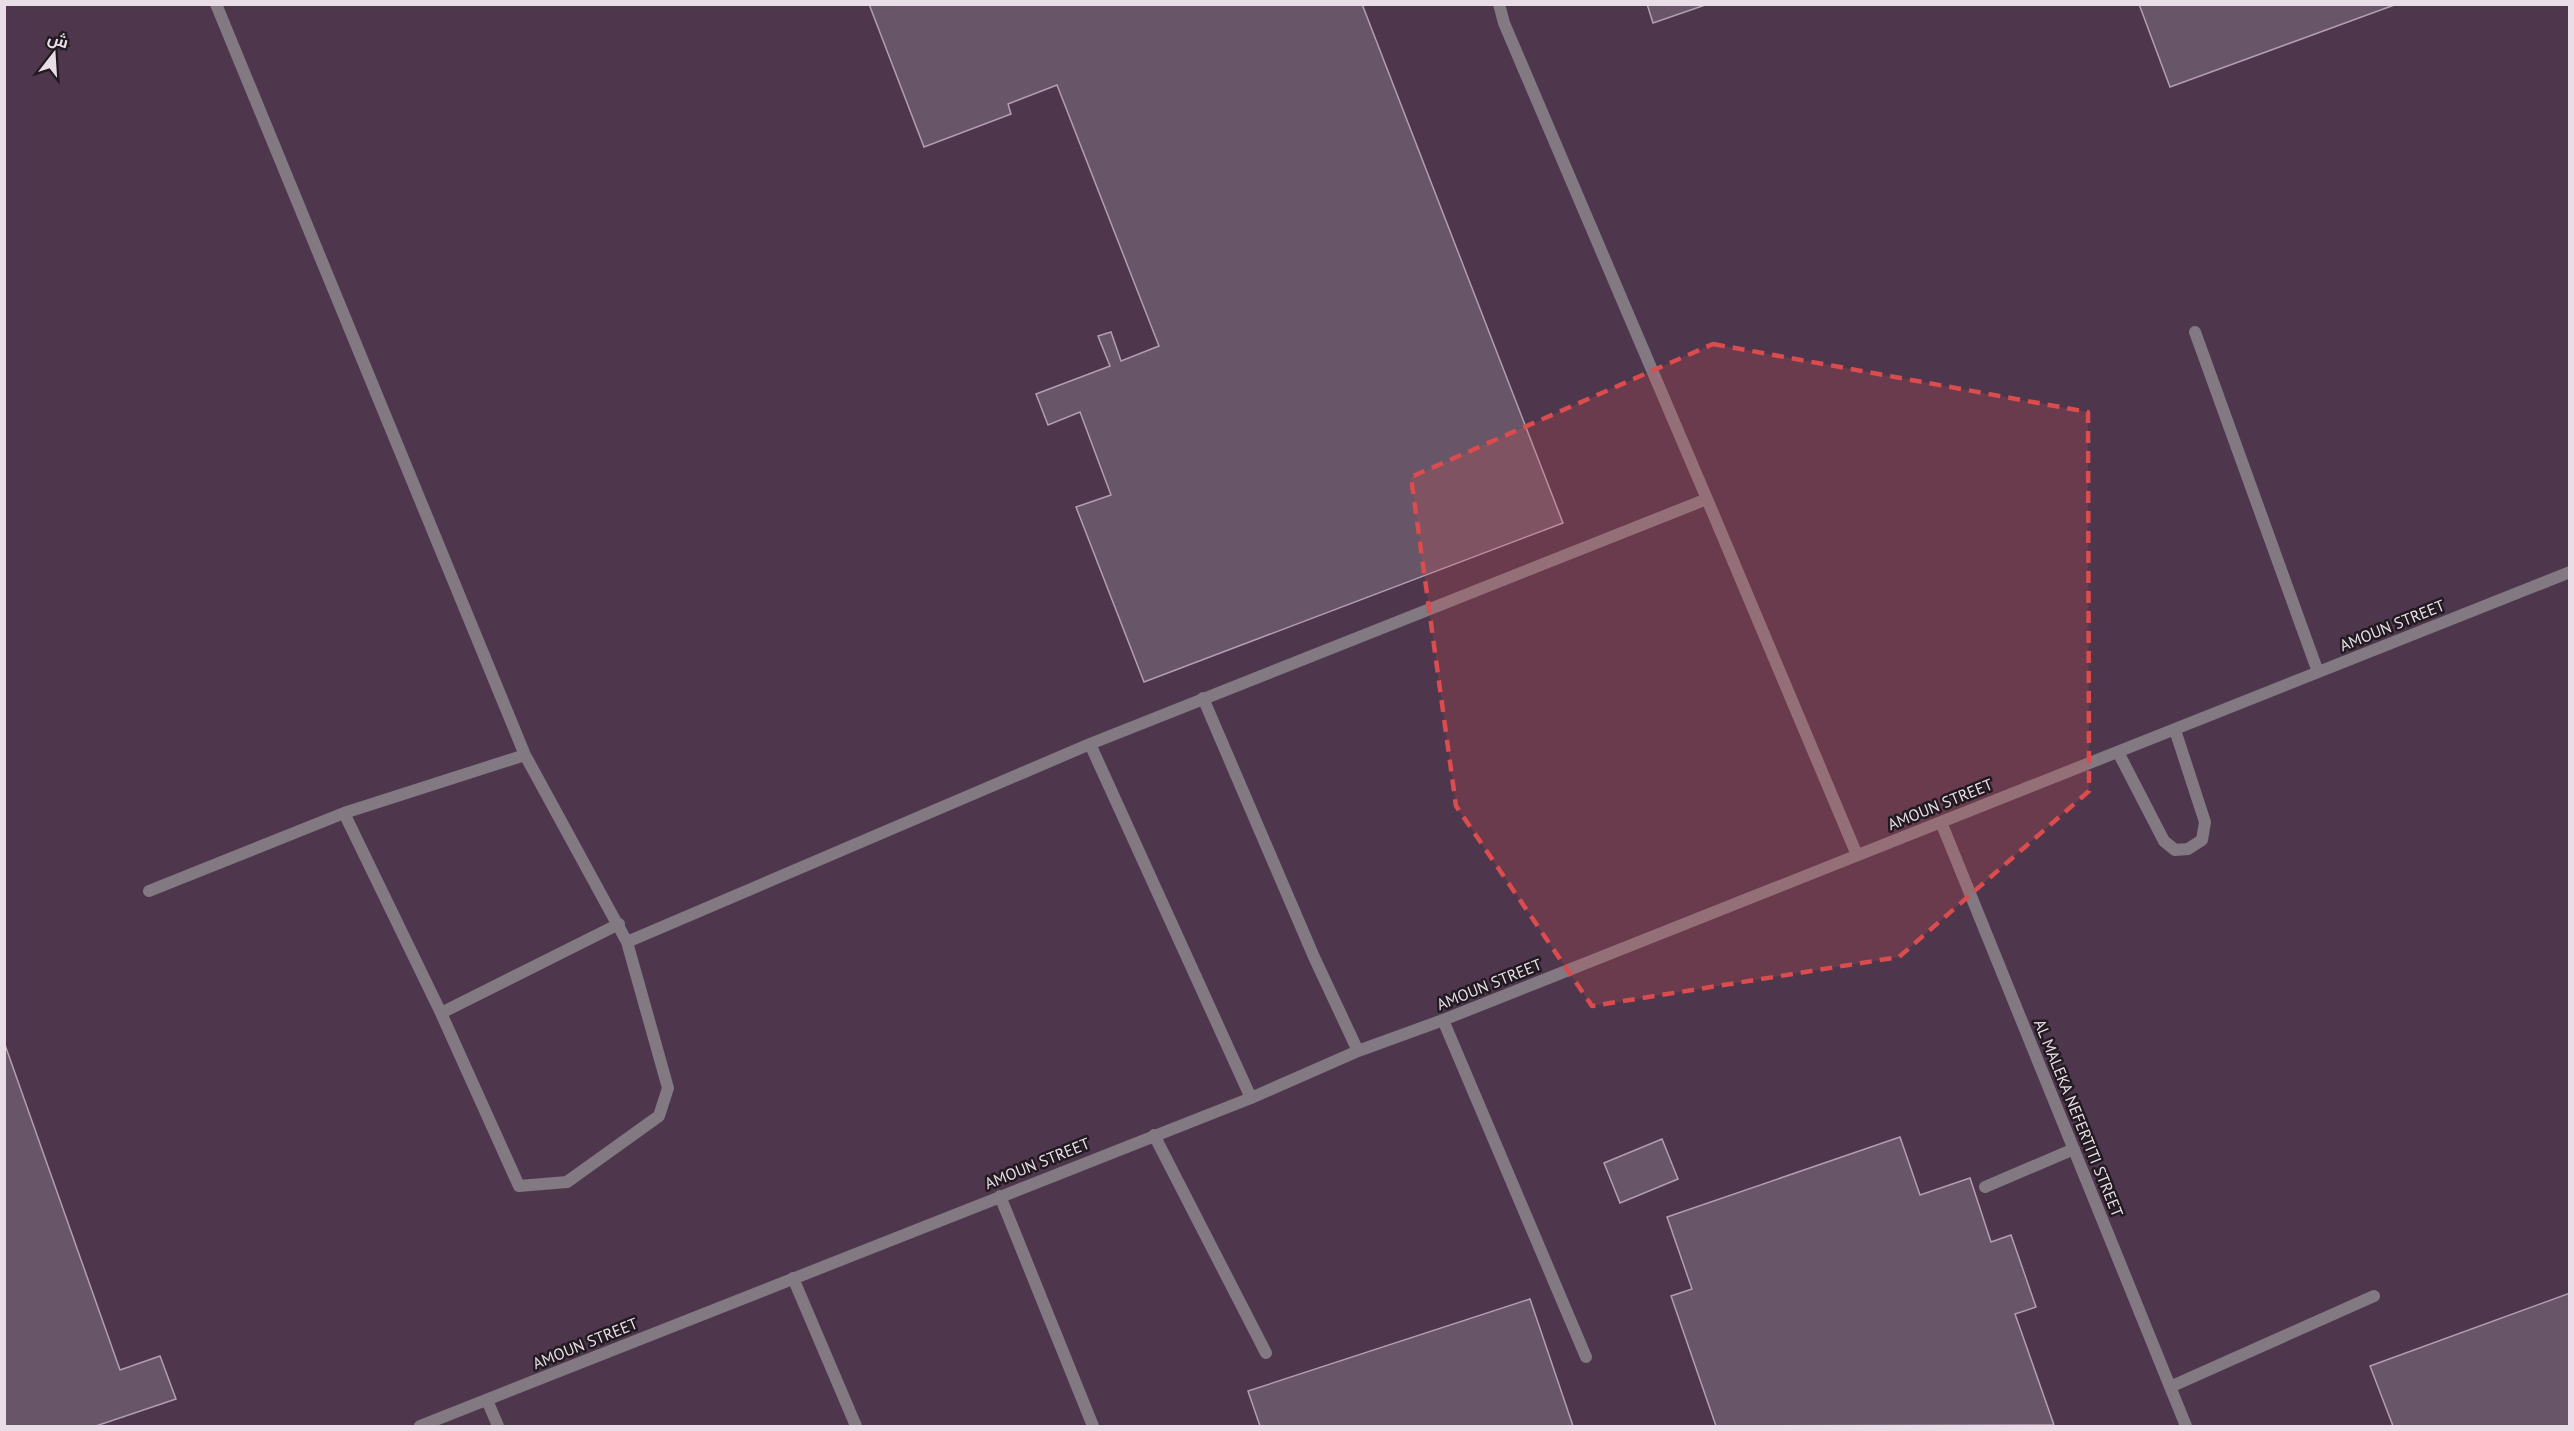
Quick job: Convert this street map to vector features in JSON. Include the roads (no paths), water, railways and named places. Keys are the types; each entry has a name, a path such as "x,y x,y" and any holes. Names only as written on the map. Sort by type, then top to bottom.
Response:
{"lane":[{"path":"216,4 525,754 627,942 668,1088 659,1116 567,1182 519,1186 441,1013 344,813"},
{"path":"1499,4 1504,23 1857,855"},
{"path":"2195,332 2318,672"},
{"path":"627,942 1090,744 1707,499"},
{"name":"AMOUN STREET","path":"420,1426 1251,1098 1358,1051 1443,1020 2570,572"},
{"path":"1203,698 1314,957 1358,1051"},
{"path":"2118,752 2164,841 2175,850 2188,849 2202,840 2205,822 2175,730"},
{"path":"1090,744 1251,1098"},
{"path":"149,891 344,813 525,754"},
{"name":"AL MALEKA NEFERTITI STREET","path":"1941,822 2186,1426"},
{"path":"441,1013 619,924"},
{"path":"1443,1020 1586,1357"},
{"path":"1154,1135 1266,1353"},
{"path":"1985,1187 2074,1149"},
{"path":"1000,1196 1093,1426"},
{"path":"794,1278 856,1426"},
{"path":"2170,1387 2374,1296"},
{"path":"487,1400 498,1426"}]}
